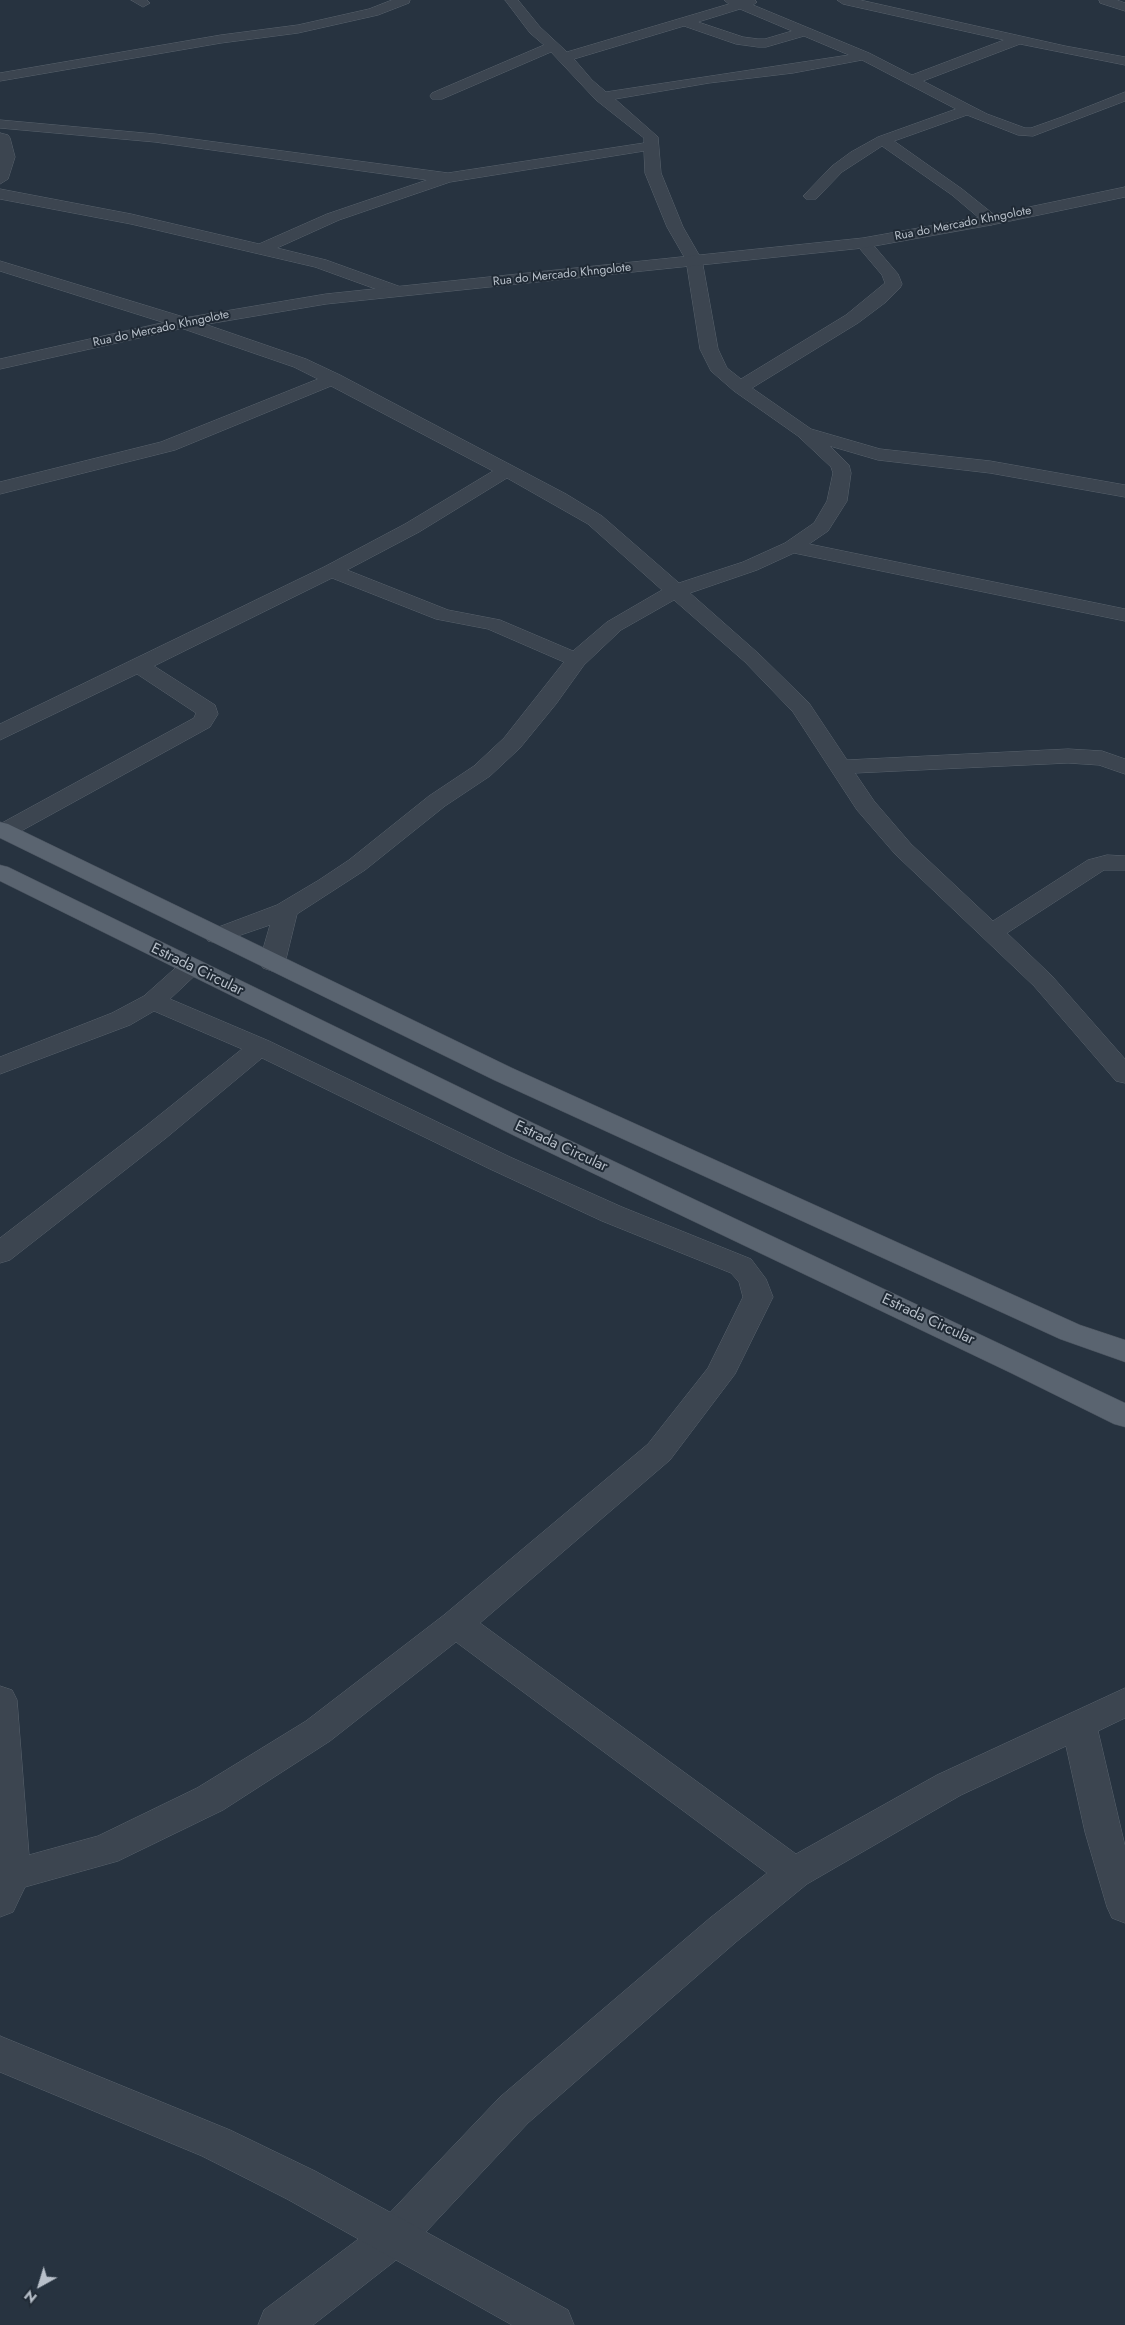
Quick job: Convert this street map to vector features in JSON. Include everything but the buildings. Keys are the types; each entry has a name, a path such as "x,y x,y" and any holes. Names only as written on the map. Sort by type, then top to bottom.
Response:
{"main road":[{"path":"2,830 272,963 504,1074 1070,1332 1125,1351"},
{"name":"Estrada Circular","path":"0,872 191,968 525,1130 1022,1365 1125,1416"}],"street":[{"path":"0,77 221,39 298,29 373,12 404,0"},
{"path":"218,936 286,910 357,865 437,801 482,771 512,743 548,699 576,660 614,626 675,591 750,566 792,547 821,528 837,501 842,473 840,465 804,432 720,372 709,349 694,260 675,227 653,173 650,146 652,137 601,97 565,57 535,30 511,0"},
{"path":"565,57 683,21 736,2 757,0"},
{"path":"843,0 1020,40 1125,61"},
{"path":"1105,0 1125,7"},
{"path":"736,2 864,56 968,110 1023,132 1033,132 1096,109 1125,96"},
{"path":"683,21 741,40 758,43 766,43 806,31"},
{"path":"913,80 1020,40"},
{"path":"438,96 553,46"},
{"path":"601,97 709,79 793,69 864,56"},
{"path":"811,196 837,169 856,155 883,140 968,110"},
{"path":"0,124 155,138 448,178"},
{"path":"0,137 8,157 0,179"},
{"path":"883,140 957,192 991,220"},
{"path":"261,249 333,216 448,178 650,146"},
{"path":"590,155 631,165 653,173"},
{"name":"Rua do Mercado Khngolote","path":"0,364 184,322 326,299 862,243 991,220 1125,192"},
{"path":"0,194 131,219 193,235 261,249 351,273 395,291"},
{"path":"740,387 763,375 852,319 880,298 894,284 890,274 862,243"},
{"path":"0,266 184,322 300,363 334,379 559,498 596,520 752,658 801,708 866,805 903,849 1043,981 1125,1075"},
{"path":"0,488 168,446 334,379"},
{"path":"804,432 878,454 990,467 1125,491"},
{"path":"840,465 878,454"},
{"path":"0,733 331,571 412,528 506,471"},
{"path":"792,547 1125,615"},
{"path":"331,571 443,615 493,624 576,660"},
{"path":"2,830 202,722 208,714 207,710 139,666"},
{"path":"841,767 1068,756 1102,758 1125,767"},
{"path":"992,932 1096,865 1107,862 1125,863"},
{"path":"272,963 286,910"},
{"path":"0,1066 121,1019 153,1001 191,968"},
{"path":"0,1700 6,1888 105,1850 210,1799 318,1731 456,1624 659,1452 720,1374 758,1297 752,1279 741,1266 612,1214 500,1163 260,1047 153,1001"},
{"path":"0,1253 156,1132 260,1047"},
{"path":"456,1624 794,1873"},
{"path":"279,2325 395,2236 514,2110 723,1930 794,1873 949,1785 1125,1702"},
{"path":"1079,1725 1103,1832 1125,1906"},
{"path":"0,2054 216,2143 301,2184 552,2325"}]}
